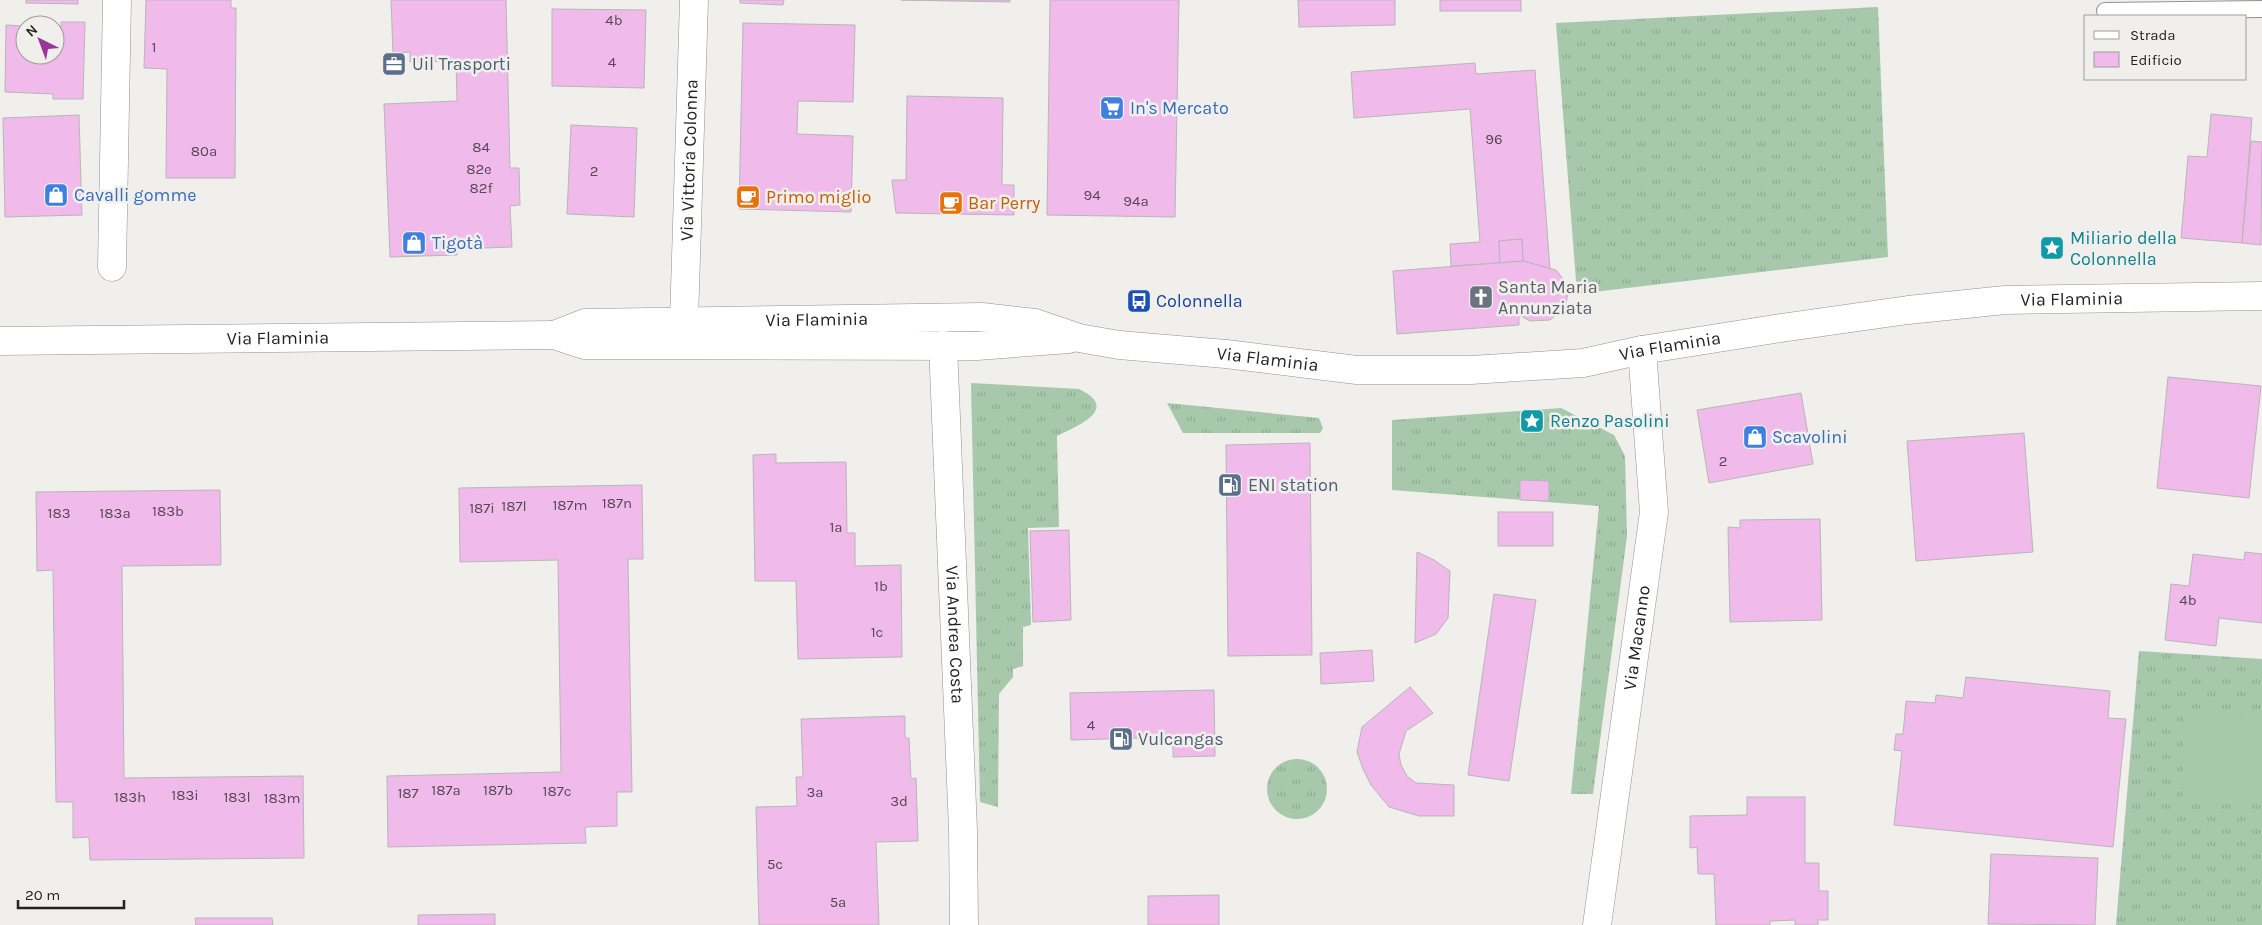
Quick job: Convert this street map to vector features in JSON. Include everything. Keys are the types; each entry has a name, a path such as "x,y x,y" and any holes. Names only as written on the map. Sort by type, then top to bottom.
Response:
{"street":[{"path":"112,267 117,0"},
{"name":"Via Vittoria Colonna","path":"684,321 694,0"},
{"name":"Via Flaminia","path":"554,336 585,322 962,316 1035,322 1079,338 1119,345 1226,354 1357,370 1471,370 1584,363 1642,350 1908,310 2005,300 2262,296"},
{"name":"Via Flaminia","path":"0,341 554,336 584,345 977,346 1079,338"},
{"name":"Via Andrea Costa","path":"943,345 963,830 964,925"},
{"name":"Via Macanno","path":"1597,925 1654,512 1642,350"}],"lane":[{"path":"2105,11 2262,9"}],"green space":[{"path":"1878,7 1888,257 1577,294 1556,23"},
{"path":"971,383 1079,389 1091,396 1096,403 1096,410 1084,422 1057,436 1059,527 1028,528 1031,625 1023,627 1023,666 1013,669 1013,677 999,694 998,807 980,802"},
{"path":"1167,403 1319,418 1323,428 1320,433 1183,433"},
{"path":"1561,408 1614,435 1625,456 1627,536 1593,794 1571,794 1599,506 1392,490 1392,420"},
{"path":"2139,651 2262,659 2262,925 2116,925"},
{"path":"2184,716 2262,717 2262,801 2183,800"},
{"path":"1297,759 1313,764 1318,768 1322,773 1327,789 1322,805 1318,810 1313,814 1297,819 1281,814 1276,810 1272,805 1267,789 1272,773 1276,768 1281,764"}],"building":[{"path":"26,0 78,0 78,4 26,3"},
{"path":"146,0 231,0 231,8 236,8 235,178 166,178 167,69 144,68"},
{"path":"391,0 506,0 510,168 519,168 520,205 510,206 512,247 457,249 457,255 390,257 384,104 457,101 456,61 410,62 410,52 393,53"},
{"path":"740,0 784,0 783,5 740,3"},
{"path":"901,0 1010,0 1010,2"},
{"name":"In's Mercato","path":"1050,0 1179,0 1175,217 1047,215"},
{"path":"1298,0 1395,0 1395,25 1299,27"},
{"path":"1440,0 1521,0 1521,11 1440,11"},
{"path":"552,9 646,10 644,88 552,86"},
{"path":"65,22 85,22 83,99 53,99 53,94 5,92 6,25 15,25 15,65 65,65"},
{"path":"743,23 855,25 853,102 798,101 797,134 853,136 851,212 739,209"},
{"path":"1475,63 1476,74 1535,70 1550,269 1523,261 1522,239 1499,241 1500,263 1451,266 1450,244 1480,242 1470,109 1354,118 1351,72"},
{"path":"907,96 1003,98 1002,185 1014,185 1014,215 896,213 892,180 906,180"},
{"path":"2211,114 2252,118 2242,243 2181,238 2188,156 2207,157"},
{"path":"79,115 82,215 5,217 3,118"},
{"path":"571,125 637,128 634,217 567,214"},
{"path":"2251,141 2262,142 2261,245 2242,243"},
{"path":"1522,239 1523,261 1500,263 1499,241"},
{"name":"Santa Maria Annunziata","path":"1523,261 1556,270 1564,280 1568,293 1565,307 1550,320 1530,321 1519,315 1519,325 1397,334 1393,271"},
{"path":"2168,377 2261,386 2249,498 2157,488"},
{"name":"Scavolini","path":"1801,393 1813,464 1709,483 1697,410"},
{"path":"2024,433 2033,552 1916,561 1907,441"},
{"path":"1310,443 1312,655 1228,656 1226,445"},
{"path":"776,454 776,463 846,462 847,533 855,533 855,566 901,565 902,657 798,659 796,581 755,581 753,455"},
{"path":"1520,480 1549,481 1549,501 1520,500"},
{"path":"642,485 643,559 628,559 632,792 617,792 617,826 585,827 586,843 388,847 387,776 561,772 558,560 460,562 459,488"},
{"path":"220,490 221,565 122,566 124,778 303,776 304,858 90,860 89,837 73,838 73,802 56,802 53,570 37,571 36,492"},
{"path":"1498,512 1553,512 1553,546 1498,546"},
{"path":"1820,519 1822,620 1730,622 1728,527 1740,528 1740,520"},
{"path":"1069,530 1071,620 1033,622 1030,531"},
{"path":"1417,552 1434,560 1450,571 1448,618 1436,634 1415,643"},
{"path":"2245,552 2262,554 2262,623 2219,618 2216,646 2165,640 2171,584 2189,586 2193,554 2244,560"},
{"path":"1494,594 1536,600 1509,781 1468,775"},
{"path":"1372,650 1374,681 1321,684 1320,653"},
{"path":"1966,677 2110,691 2108,718 2126,719 2113,847 1894,825 1902,751 1894,750 1896,734 1903,734 1906,701 1935,703 1936,695 1963,698"},
{"path":"1410,687 1433,713 1406,731 1399,754 1401,765 1407,776 1416,783 1454,785 1454,816 1419,816 1389,807 1371,785 1357,752 1362,727"},
{"path":"1214,690 1215,756 1173,757 1173,737 1071,740 1070,693"},
{"path":"905,716 905,738 909,738 911,779 916,778 918,841 876,842 879,925 759,925 756,807 797,806 796,777 803,777 801,719"},
{"path":"1747,797 1805,797 1805,863 1819,863 1819,891 1828,891 1828,920 1818,920 1818,925 1795,925 1795,920 1770,921 1770,925 1716,925 1714,874 1698,874 1697,847 1690,848 1690,816 1747,815"},
{"path":"1991,854 2098,858 2095,925 1988,924"},
{"path":"1219,895 1219,925 1148,925 1148,896"},
{"path":"495,914 495,925 418,925 418,915"},
{"path":"195,918 272,918 273,925 196,925"}],"place":[{"name":"Uil Trasporti","path":"394,64"},
{"name":"In's Mercato","path":"1112,108"},
{"name":"Cavalli gomme","path":"56,195"},
{"name":"Primo miglio","path":"748,197"},
{"name":"Bar Perry","path":"951,203"},
{"name":"Tigotà","path":"414,243"},
{"name":"Miliario della Colonnella","path":"2052,248"},
{"name":"Santa Maria Annunziata","path":"1481,297"},
{"name":"Colonnella","path":"1139,301"},
{"name":"Renzo Pasolini","path":"1532,421"},
{"name":"Scavolini","path":"1755,437"},
{"name":"ENI station","path":"1230,485"},
{"name":"Vulcangas","path":"1121,739"}]}
